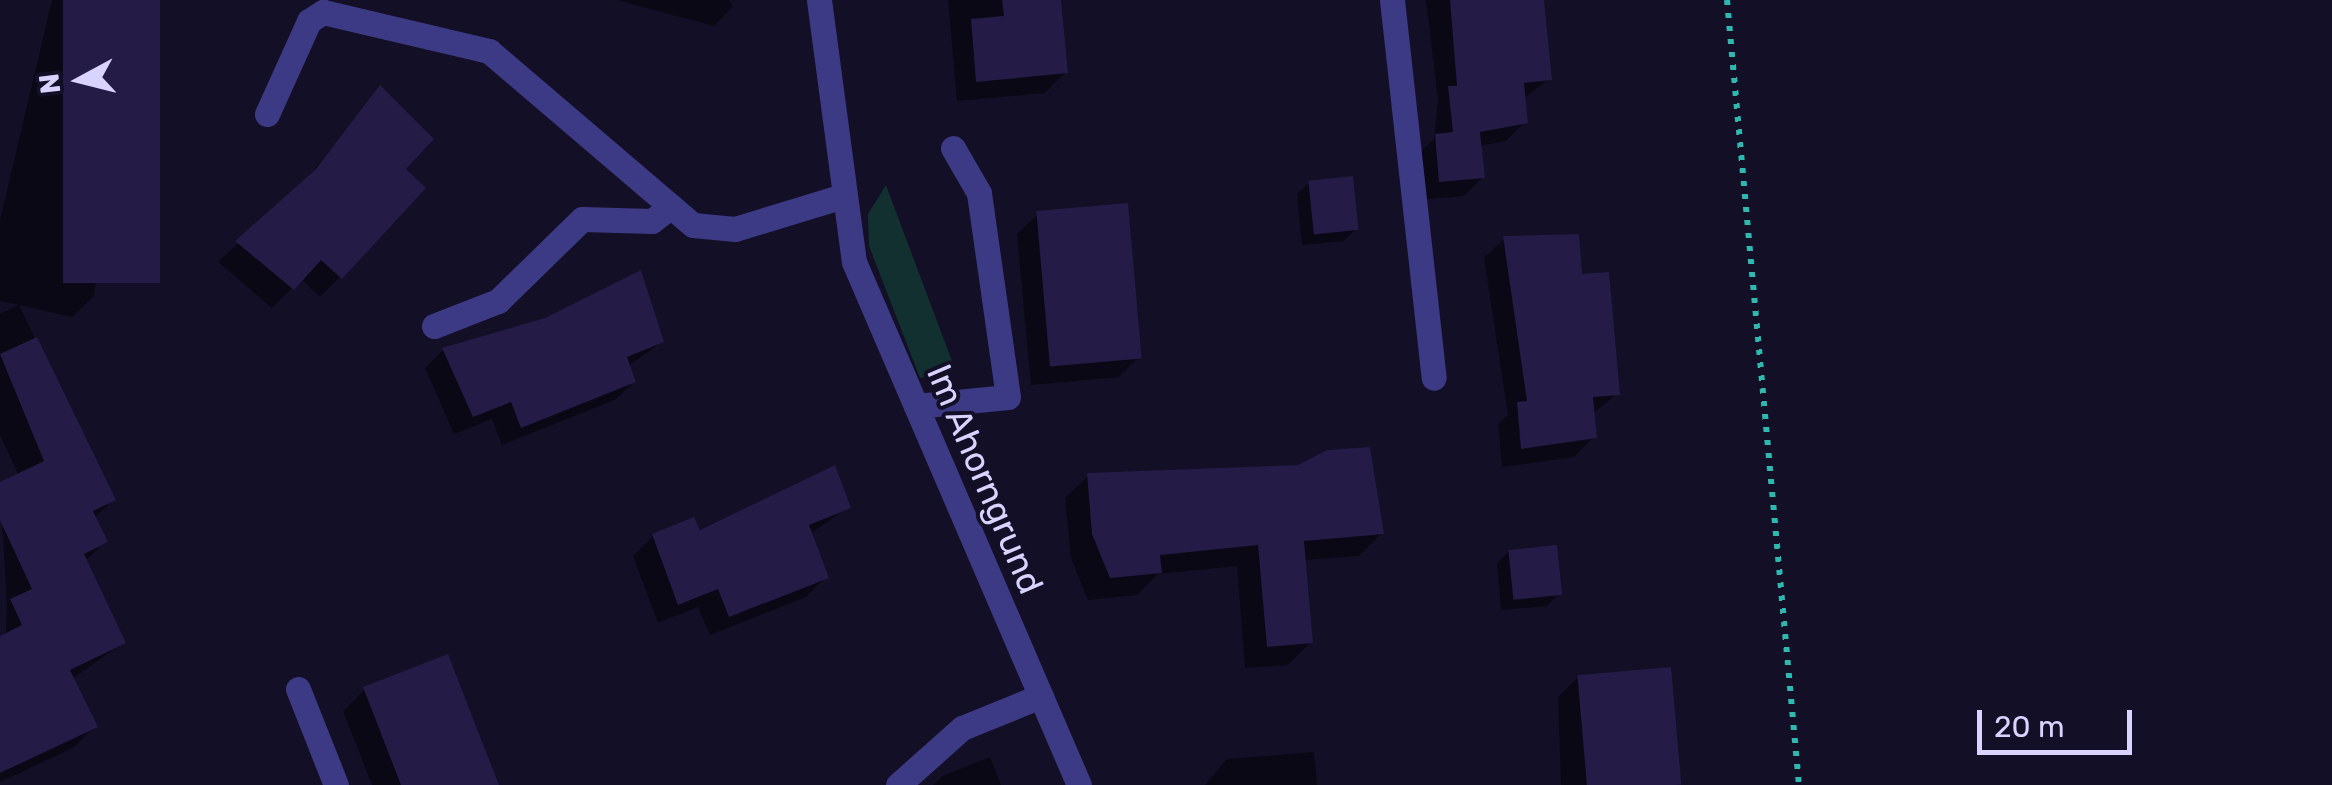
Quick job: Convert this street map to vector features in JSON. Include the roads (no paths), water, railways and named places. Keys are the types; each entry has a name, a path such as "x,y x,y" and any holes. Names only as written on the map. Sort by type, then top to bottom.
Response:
{"street":[{"name":"Im Ahorngrund","path":"819,0 854,262 1079,785"},
{"path":"1392,0 1434,378"},
{"path":"267,114 309,20 323,12 490,51 671,206 714,231 844,196"},
{"path":"916,406 1008,397 979,193 954,148"},
{"path":"434,326 498,301 582,219 652,221 671,206"},
{"path":"298,689 336,785"},
{"path":"898,785 962,728 1040,696"}]}
